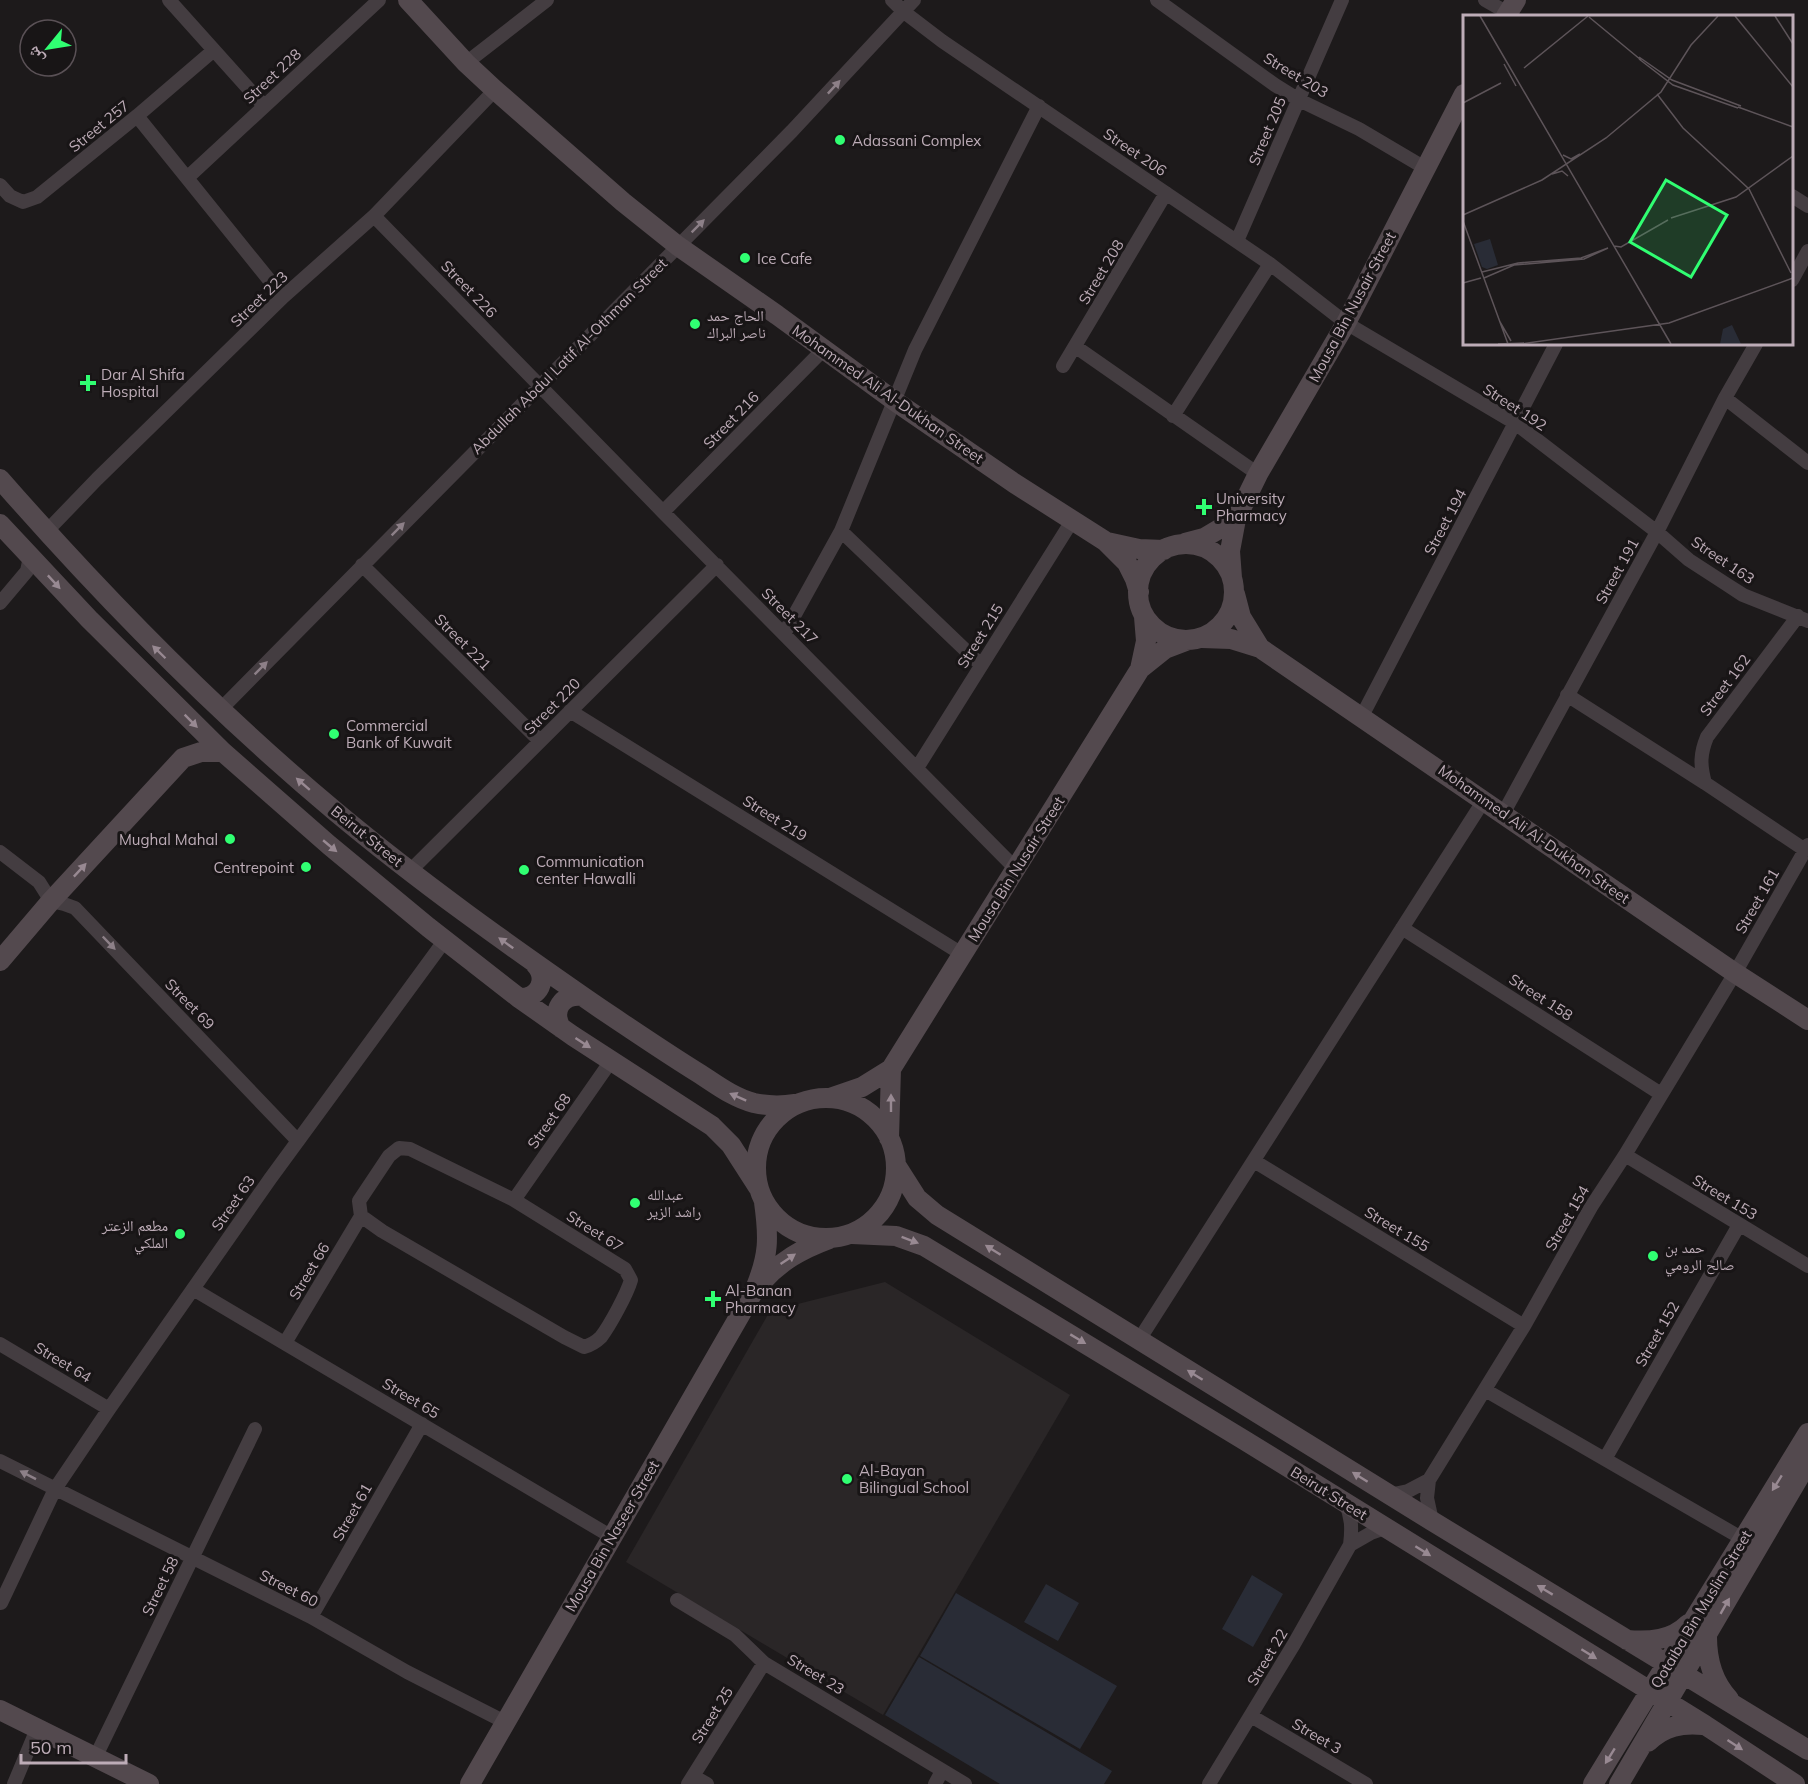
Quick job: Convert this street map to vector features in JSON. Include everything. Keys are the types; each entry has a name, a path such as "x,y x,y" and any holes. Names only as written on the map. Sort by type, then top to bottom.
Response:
{"street":[{"path":"169,0 264,106"},
{"name":"Street 228","path":"187,178 379,0"},
{"name":"Mohammed Ali Al-Dukhan Street","path":"408,0 466,63 495,90 577,163 678,246 896,402 1105,542 1127,563 1135,579 1138,592"},
{"path":"466,63 548,0"},
{"name":"Street 206","path":"892,0 935,36 1270,264 1346,323"},
{"name":"Abdullah Abdul Latif Al-Othman Street","path":"220,710 792,131 914,0"},
{"name":"Street 203","path":"1157,0 1299,100 1359,129 1425,168"},
{"name":"Street 205","path":"1237,242 1342,0"},
{"path":"1485,0 1511,12"},
{"name":"Street 257","path":"0,185 10,195 23,202 37,197 137,117 214,50"},
{"name":"Street 223","path":"45,531 283,297 374,216 495,90"},
{"name":"Mousa Bin Nusair Street","path":"1233,585 1230,551 1236,519 1258,474 1346,323 1463,96"},
{"path":"784,634 841,531 896,402 915,350 1039,106"},
{"path":"137,117 283,297"},
{"name":"Street 208","path":"1063,366 1166,193"},
{"path":"1793,197 1808,206"},
{"name":"Street 226","path":"374,216 539,386"},
{"path":"1793,277 1808,251"},
{"path":"1173,416 1270,264"},
{"name":"Street 192","path":"1346,323 1515,423 1657,532"},
{"name":"Street 194","path":"1362,716 1555,345"},
{"name":"Street 191","path":"1503,814 1657,532 1725,398 1755,345"},
{"path":"1076,347 1258,474"},
{"name":"Street 216","path":"663,512 823,350"},
{"name":"Street 217","path":"539,386 1016,869"},
{"path":"1725,398 1808,463"},
{"name":"Beirut Street","path":"0,479 137,630 220,710 337,813 454,906 651,1044 732,1094 753,1103 773,1106 795,1104"},
{"path":"1170,547 1191,544 1217,555 1226,566 1233,585 1232,607 1226,620 1215,631 1194,639 1170,638 1155,629 1144,617 1138,592 1143,571 1152,558 1170,547 1204,538 1236,519"},
{"name":"Street 215","path":"917,768 1072,521"},
{"name":"Beirut Street","path":"0,524 89,619 223,752 329,845 519,998 712,1126 731,1145 761,1195"},
{"path":"0,603 27,571 26,552 45,531"},
{"path":"841,531 981,664"},
{"name":"Street 163","path":"1657,532 1689,560 1743,595 1803,619"},
{"name":"Mohammed Ali Al-Dukhan Street","path":"1105,542 1139,549 1170,547"},
{"name":"Street 221","path":"362,565 540,741"},
{"name":"Street 220","path":"410,871 717,565"},
{"name":"Mohammed Ali Al-Dukhan Street","path":"1233,585 1241,617 1260,648"},
{"path":"89,619 100,618 104,615 108,611 109,600"},
{"name":"Mousa Bin Nusair Street","path":"830,1098 862,1087 891,1069 1140,669 1146,641 1144,617"},
{"name":"Street 162","path":"1705,783 1700,766 1701,752 1707,737 1803,619"},
{"path":"121,650 119,645 121,634 131,629 137,630"},
{"name":"Mohammed Ali Al-Dukhan Street","path":"1194,639 1221,638 1260,648 1735,973 1808,1020"},
{"name":"Mousa Bin Nusair Street","path":"1140,669 1165,650 1194,639"},
{"path":"1567,695 1807,848"},
{"name":"Street 219","path":"570,711 962,954"},
{"path":"0,961 51,901 183,758 201,752 223,752"},
{"path":"1139,1340 1484,800"},
{"name":"Street 161","path":"1735,973 1807,848"},
{"path":"0,852 39,882 51,901"},
{"name":"Street 69","path":"51,901 75,908 298,1141"},
{"name":"Street 158","path":"1402,928 1661,1094"},
{"name":"Street 63","path":"55,1489 298,1141 445,940"},
{"path":"519,998 531,996 540,987 542,975 535,964"},
{"name":"Street 154","path":"1429,1480 1524,1326 1591,1207 1735,973"},
{"path":"561,1028 556,1012 560,1004 566,998 574,995 582,996"},
{"name":"Street 68","path":"514,1200 611,1061"},
{"path":"889,1138 891,1069"},
{"path":"818,1098 830,1098 849,1102 865,1110 883,1127 889,1138 896,1165 896,1177 888,1201 873,1221 852,1234 829,1239 813,1238 798,1233 773,1215 761,1195 756,1166 759,1146 773,1121 795,1104 818,1098"},
{"name":"Street 67","path":"399,1148 410,1149 514,1200 625,1269 631,1280 628,1292 601,1336 594,1343 584,1347 382,1231 361,1216 359,1201 389,1156 399,1148"},
{"name":"Street 153","path":"1625,1155 1808,1266"},
{"name":"Street 155","path":"1254,1161 1524,1326"},
{"name":"Beirut Street","path":"896,1165 912,1191 931,1211 1389,1495 1808,1750"},
{"name":"Mousa Bin Naseer Street","path":"470,1784 755,1289 767,1255 768,1233 761,1195"},
{"name":"Street 66","path":"285,1343 361,1216"},
{"name":"Street 152","path":"1605,1459 1739,1225"},
{"name":"Beirut Street","path":"852,1234 886,1234 905,1238 924,1246 1345,1502 1705,1725 1795,1784"},
{"name":"Mousa Bin Naseer Street","path":"755,1289 774,1268 784,1261 829,1239"},
{"path":"998,1291 1000,1278 1010,1274 1081,1316 1119,1328"},
{"name":"Street 65","path":"193,1289 612,1537"},
{"name":"Street 64","path":"0,1344 109,1409"},
{"path":"1485,1390 1743,1539"},
{"path":"1244,1440 1252,1437 1257,1431 1260,1415"},
{"name":"Street 61","path":"310,1617 422,1424"},
{"name":"Street 58","path":"96,1758 255,1429"},
{"name":"Qotaiba Bin Muslim Street","path":"1593,1784 1808,1433"},
{"name":"Street 60","path":"0,1461 310,1617 407,1672 505,1722"},
{"name":"Qotaiba Bin Muslim Street","path":"1619,1784 1808,1462"},
{"path":"1389,1495 1408,1491 1429,1480"},
{"path":"1429,1480 1427,1498 1432,1521"},
{"path":"1,1603 55,1489"},
{"name":"Street 22","path":"1209,1784 1350,1545 1352,1526 1345,1502"},
{"path":"1350,1545 1385,1528"},
{"name":"Street 23","path":"677,1600 735,1635 764,1663 965,1784"},
{"path":"1628,1640 1645,1641 1665,1637 1683,1629 1695,1618"},
{"path":"1707,1637 1707,1649 1713,1675 1725,1695 1737,1707"},
{"name":"Street 25","path":"690,1780 764,1663"},
{"path":"1610,1667 1622,1680 1630,1697 1629,1726"},
{"path":"0,1710 149,1784"},
{"name":"Street 3","path":"1251,1716 1366,1784"},
{"path":"1638,1753 1657,1733 1666,1728 1689,1724 1705,1725"},
{"path":"14,1784 37,1729"},
{"path":"934,1784 942,1771"},
{"path":"690,1780 707,1784"}],"shaded area":[{"name":"Al-Bayan Bilingual School","path":"885,1282 1070,1395 883,1715 626,1562 770,1311"},
{"path":"1252,1575 1283,1594 1253,1647 1222,1629"},
{"path":"1046,1584 1079,1603 1058,1641 1024,1622"},
{"path":"956,1593 1117,1686 1080,1749 920,1656"},
{"path":"919,1657 1112,1771 1104,1784 1000,1784 885,1715"}],"place":[{"name":"Adassani Complex","path":"840,140"},
{"name":"Ice Cafe","path":"745,258"},
{"name":"الحاج حمد ناصر البراك","path":"695,324"},
{"name":"Dar Al Shifa Hospital","path":"88,383"},
{"name":"University Pharmacy","path":"1204,507"},
{"name":"Commercial Bank of Kuwait","path":"334,734"},
{"name":"Mughal Mahal","path":"230,839"},
{"name":"Centrepoint","path":"306,867"},
{"name":"Communication center Hawalli","path":"524,870"},
{"name":"عبدالله راشد الزير","path":"635,1203"},
{"name":"مطعم الزعتر الملكي","path":"180,1234"},
{"name":"حمد بن صالح الرومي","path":"1653,1256"},
{"name":"Al-Banan Pharmacy","path":"713,1299"},
{"name":"Al-Bayan Bilingual School","path":"847,1479"}]}
